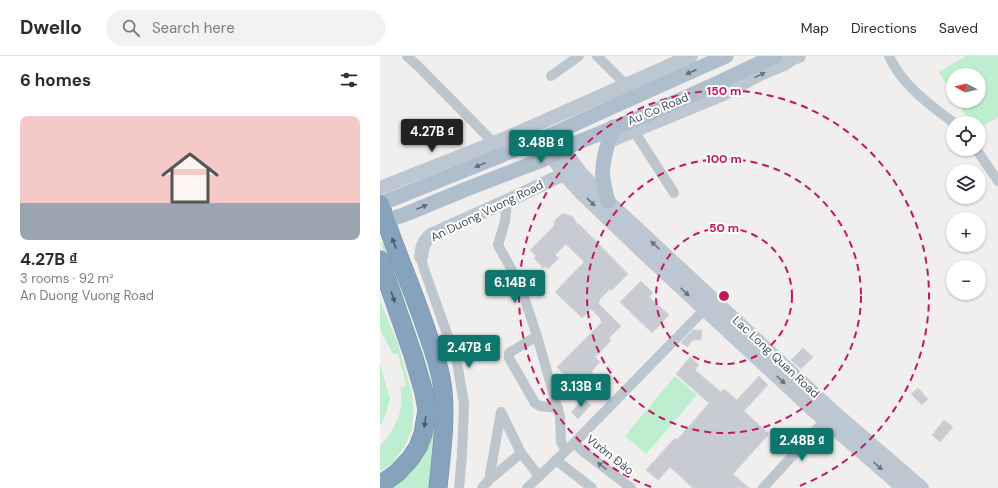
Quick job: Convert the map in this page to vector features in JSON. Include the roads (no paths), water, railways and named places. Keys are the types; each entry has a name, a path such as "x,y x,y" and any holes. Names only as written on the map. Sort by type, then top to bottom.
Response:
{"highway":[{"path":"380,204 383,222 423,320 438,364 443,390 444,422 438,488"},
{"path":"380,260 415,362 424,393 427,410 423,434 418,447 410,459 397,473 380,485"}],"main road":[{"name":"Au Co Road","path":"547,137 691,56"},
{"name":"Au Co Road","path":"494,143 726,56"},
{"name":"Au Co Road","path":"611,134 646,114 775,56"},
{"name":"Au Co Road","path":"557,152 576,143 611,134 634,131 723,94 799,56"},
{"path":"608,201 603,180 603,169 611,134"},
{"path":"380,204 547,137"},
{"name":"Lac Long Quan Road","path":"547,137 557,152 580,172 903,488"},
{"path":"380,188 494,143"},
{"name":"Lac Long Quan Road","path":"557,152 564,174 588,199 704,310 829,416 922,488"},
{"name":"An Duong Vuong Road","path":"383,222 557,152"},
{"name":"An Duong Vuong Road","path":"421,258 425,241 431,235 564,174"}],"street":[{"path":"407,56 494,143"},
{"path":"551,76 579,56"},
{"path":"597,56 629,92"},
{"path":"889,56 898,72 908,84 946,117"},
{"path":"634,131 674,193"},
{"path":"981,156 998,181"},
{"path":"507,201 505,221 498,245 515,276 524,297 537,336 558,408 560,417 561,442 566,450"},
{"path":"421,258 457,362 464,404 459,488"},
{"path":"527,488 574,443 704,310"},
{"path":"537,336 509,353 509,358 535,403 540,406 558,408"},
{"path":"489,480 501,412 521,453 539,476"},
{"path":"763,488 829,416"},
{"name":"Vườn Đào","path":"574,443 631,488"},
{"path":"482,488 489,480 521,453"},
{"path":"556,460 592,488"}]}
